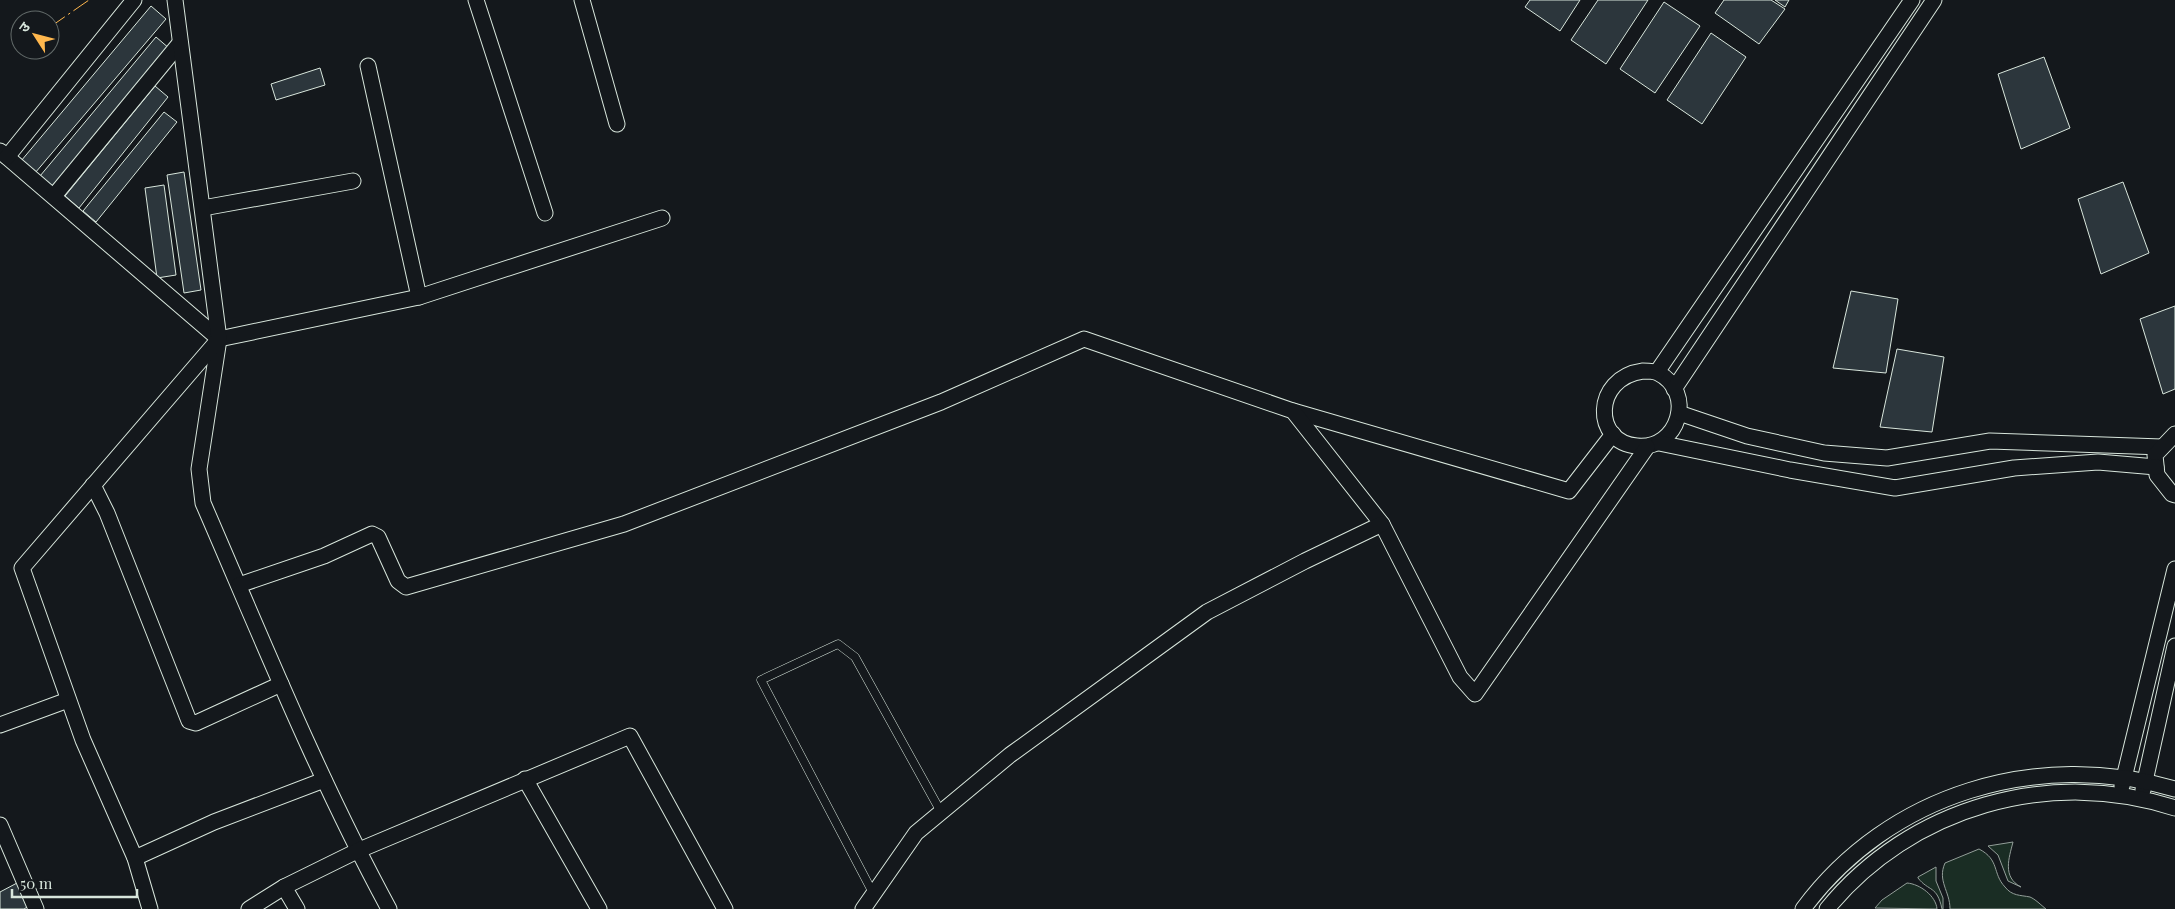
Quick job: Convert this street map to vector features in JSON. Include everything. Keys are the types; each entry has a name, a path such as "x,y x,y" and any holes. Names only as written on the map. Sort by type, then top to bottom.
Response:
{"street":[{"path":"134,0 4,154 219,339"},
{"path":"175,0 219,339 199,468 203,503 324,780 357,851 389,909"},
{"path":"476,0 545,213"},
{"path":"582,0 618,124"},
{"path":"1657,372 1912,0"},
{"path":"1674,389 1934,0"},
{"path":"54,196 180,43"},
{"path":"368,66 419,297"},
{"path":"203,208 353,182"},
{"path":"150,909 135,858 83,740 22,568 219,339 419,297 662,218"},
{"path":"239,584 324,556 372,534 378,537 398,581 406,587 512,557 633,521 941,402 1084,339 1294,411 1569,491 1613,434"},
{"path":"1294,411 1382,524 1460,677 1475,694 1653,445 1669,435 1676,425 1680,413 1679,400 1674,389 1657,372 1630,372 1619,378 1610,388 1605,399 1604,411 1606,423 1613,434 1628,444 1653,445 1895,488 2014,468 2098,462 2156,467"},
{"path":"1680,413 1757,438 1824,453 1887,458 1990,441 2162,447"},
{"path":"2175,434 2155,455 2157,475 2172,494 2175,495"},
{"path":"93,485 189,721 196,723 281,684"},
{"path":"863,909 916,833 1010,755 1207,612 1304,561 1382,524"},
{"path":"2119,794 2125,778 2175,569"},
{"path":"2140,798 2146,781 2175,646"},
{"path":"0,724 68,700"},
{"path":"249,909 284,887 357,851 630,736 725,909"},
{"path":"1803,909 1825,882 1863,847 1906,818 1953,796 2002,781 2027,777 2079,774 2146,781 2175,789"},
{"path":"525,779 599,909"},
{"path":"135,858 214,822 324,780"},
{"path":"1827,909 1846,888 1878,859 1913,835 1952,816 1992,802 2034,794 2077,791 2119,794 2175,808"},
{"path":"0,826 36,909"},
{"path":"284,887 297,909"}],"lane":[{"path":"873,893 761,680 838,644 855,656 941,812"}],"green space":[{"path":"2013,842 2008,867 2009,873 2015,883 2021,887 2008,881 1998,855 1988,846"},
{"path":"1979,849 1986,853 1993,862 1998,877 2010,892 2030,897 2046,909 1950,909 1942,875 1945,863"},
{"path":"1936,867 1936,881 1943,898 1943,909 1935,892 1918,878"},
{"path":"1907,883 1926,891 1934,900 1937,909 1875,908 1882,900"}],"building":[{"path":"1530,0 1580,0 1560,31 1525,7"},
{"path":"1598,0 1648,0 1606,64 1571,40"},
{"path":"1724,0 1771,0 1785,9 1759,44 1715,13"},
{"path":"1775,0 1789,0 1785,7"},
{"path":"1664,2 1700,26 1655,93 1620,69"},
{"path":"151,6 166,19 35,173 21,161"},
{"path":"1711,33 1746,57 1702,124 1667,100"},
{"path":"156,37 170,49 54,188 40,176"},
{"path":"2044,57 2070,128 2021,149 1998,74"},
{"path":"320,68 325,85 276,100 271,84"},
{"path":"155,86 168,97 79,208 65,196"},
{"path":"164,112 177,122 96,222 83,211"},
{"path":"184,172 201,290 184,293 167,175"},
{"path":"2123,182 2149,253 2101,274 2078,199"},
{"path":"164,185 176,275 157,278 145,188"},
{"path":"1851,291 1898,299 1886,373 1833,368"},
{"path":"2175,306 2175,389 2163,394 2140,319"},
{"path":"1897,349 1944,357 1932,432 1880,427"},
{"path":"17,883 29,906 24,909 0,909 0,892"}],"power":[{"path":"60,20 89,0"}]}
